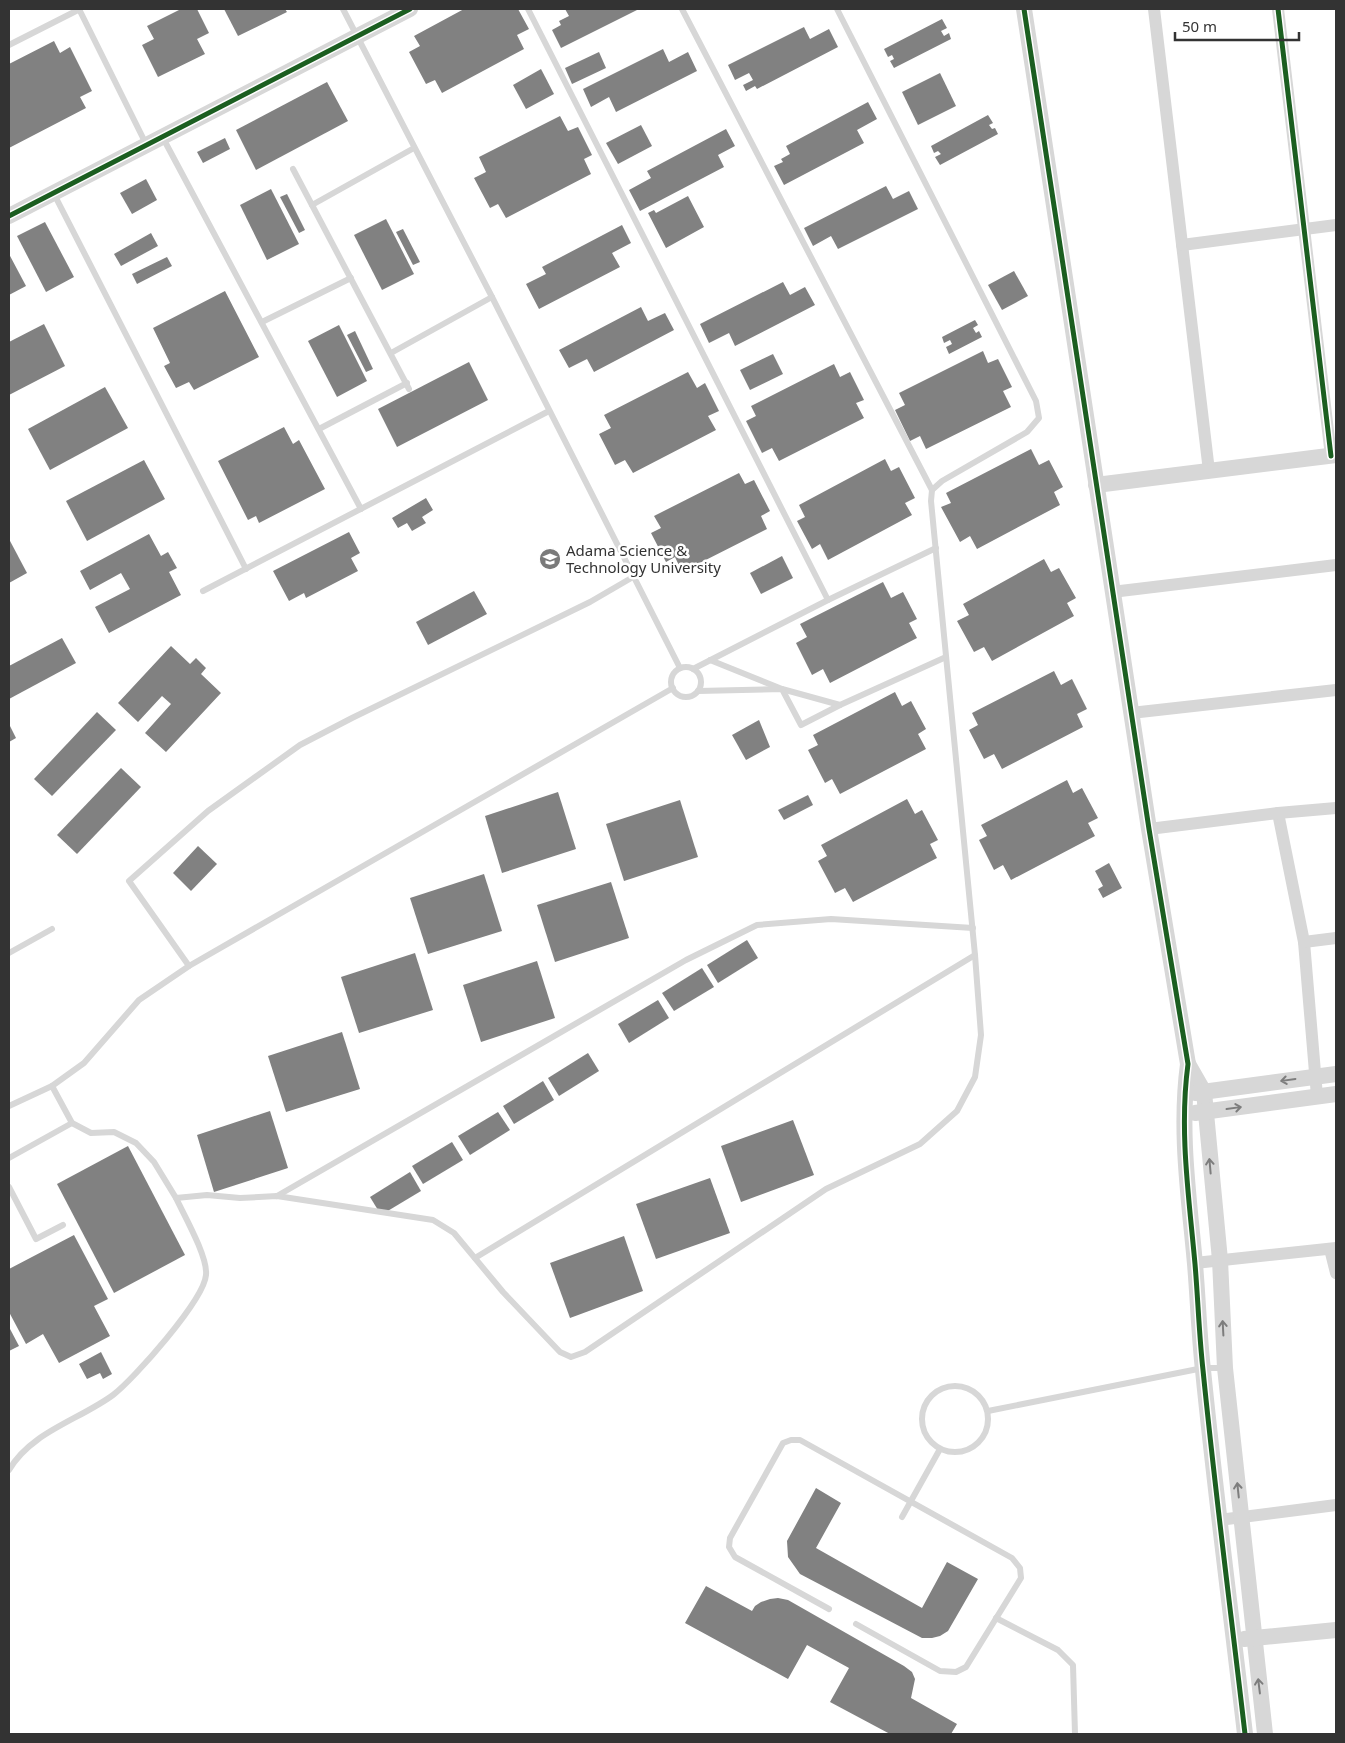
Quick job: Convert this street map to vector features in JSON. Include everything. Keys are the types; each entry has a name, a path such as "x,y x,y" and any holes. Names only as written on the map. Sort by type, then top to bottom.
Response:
{"street":[{"path":"9,216 410,9"},
{"path":"1024,9 1130,713 1188,1064 1184,1094 1186,1177 1219,1520 1245,1734"},
{"path":"1154,9 1209,471"},
{"path":"1096,485 1334,456 1304,230 1278,9"},
{"path":"1182,246 1336,225"},
{"path":"1112,592 1336,565"},
{"path":"1130,713 1336,690"},
{"path":"1149,830 1278,813 1336,808"},
{"path":"1278,813 1304,942 1317,1096"},
{"path":"1304,942 1336,938"},
{"path":"1188,1064 1204,1092 1220,1260 1225,1368 1265,1734"},
{"path":"1184,1094 1336,1074"},
{"path":"1185,1114 1336,1094"},
{"path":"1195,1263 1333,1248 1336,1273"},
{"path":"1219,1520 1336,1505"},
{"path":"1234,1640 1336,1630"}],"lane":[{"path":"9,45 79,9 146,145"},
{"path":"343,9 492,297 680,668"},
{"path":"528,9 828,600"},
{"path":"176,1198 207,1195 240,1198 277,1196 433,1220 454,1232 502,1292 560,1352 571,1356 585,1352 826,1189 920,1144 958,1111 975,1077 981,1035 973,928 931,501 932,490 682,9"},
{"path":"837,9 1036,400 1039,418 1027,432 942,480 932,490"},
{"path":"163,136 361,509"},
{"path":"312,205 414,148"},
{"path":"293,169 408,386 318,429"},
{"path":"54,194 246,569"},
{"path":"262,322 351,278"},
{"path":"391,353 492,297"},
{"path":"203,591 549,411"},
{"path":"693,669 828,600 936,548"},
{"path":"189,966 129,882 208,812 300,745 569,613 633,577"},
{"path":"782,688 801,725 840,705 946,657"},
{"path":"710,660 782,688 840,705"},
{"path":"680,668 693,669 700,675 701,681 698,691 693,695 682,696 673,688 672,677 680,668"},
{"path":"9,1106 52,1086 84,1063 139,1000 189,966 673,688"},
{"path":"698,691 782,688"},
{"path":"277,1196 686,960 757,925 831,919 973,928"},
{"path":"9,953 52,929"},
{"path":"475,1258 975,955"},
{"path":"9,1470 15,1458 39,1439 113,1395 131,1378 188,1312 200,1293 206,1275 203,1257 176,1198 154,1162 136,1143 114,1132 91,1133 72,1122 52,1086"},
{"path":"9,1158 72,1122"},
{"path":"9,1186 36,1239 63,1225"},
{"path":"988,1411 1203,1368 1225,1368"},
{"path":"952,1386 962,1387 978,1395 988,1411 987,1430 976,1445 968,1450 949,1452 940,1449 932,1444 926,1436 922,1418 924,1409 928,1400 935,1393 943,1389 952,1386"},
{"path":"829,1609 735,1557 729,1547 730,1538 783,1443 791,1440 800,1440 1012,1558 1020,1568 1021,1578 966,1667 956,1672 940,1671 856,1624"},
{"path":"902,1517 940,1449"},
{"path":"996,1618 1058,1650 1072,1665 1075,1734"}],"building":[{"path":"181,9 197,9 209,33 197,39 205,54 158,77 142,45 154,39 147,26"},
{"path":"224,9 285,9 287,12 238,36"},
{"path":"464,9 518,9 529,29 517,35 524,49 442,93 435,80 426,84 409,52 420,46 414,36"},
{"path":"565,9 639,9 561,48 552,30 561,25 559,21 569,16"},
{"path":"942,19 947,28 941,31 944,36 949,33 951,39 894,68 890,61 894,59 892,55 888,57 884,49"},
{"path":"804,27 810,39 829,29 838,47 757,89 755,86 746,91 743,85 753,80 749,73 735,80 728,65"},
{"path":"54,41 60,53 70,47 92,91 80,97 86,108 9,148 9,64"},
{"path":"663,49 669,62 688,52 697,71 616,112 609,97 591,107 583,89"},
{"path":"599,52 606,68 572,84 565,68"},
{"path":"541,69 554,94 526,109 513,85"},
{"path":"940,73 956,106 918,125 902,92"},
{"path":"327,82 348,121 256,170 236,130"},
{"path":"868,102 877,119 857,130 864,143 784,185 774,166 783,162 781,159 790,154 786,146"},
{"path":"988,115 993,123 989,125 992,129 995,128 998,134 940,165 935,157 941,154 938,151 934,153 931,146"},
{"path":"560,116 568,131 578,127 592,155 584,159 591,174 506,218 498,204 490,208 474,178 486,172 479,157"},
{"path":"641,125 652,146 618,164 606,143"},
{"path":"726,129 735,146 718,155 724,167 640,211 629,190 651,178 647,171"},
{"path":"225,138 230,149 203,163 197,152"},
{"path":"146,179 157,200 132,214 120,193"},
{"path":"886,186 893,199 909,191 918,209 838,249 831,236 813,246 804,228"},
{"path":"271,189 299,244 267,260 240,205"},
{"path":"287,194 305,230 299,233 280,197"},
{"path":"688,196 704,227 666,248 648,213 654,210 656,213"},
{"path":"386,219 414,274 382,290 354,235"},
{"path":"45,222 74,277 46,292 17,236"},
{"path":"622,225 631,243 612,253 620,267 539,309 526,284 546,274 542,267"},
{"path":"403,229 420,262 413,265 396,232"},
{"path":"151,233 158,246 121,266 114,254"},
{"path":"9,254 26,286 9,295"},
{"path":"167,257 172,266 137,284 132,274"},
{"path":"1014,271 1028,296 1002,310 988,285"},
{"path":"783,282 790,295 805,287 815,305 735,346 729,333 709,343 700,324"},
{"path":"225,291 259,357 194,390 189,382 176,388 164,366 170,363 153,328"},
{"path":"641,307 648,321 665,313 674,330 594,372 587,359 569,368 559,350"},
{"path":"975,320 978,325 973,328 976,333 979,331 982,337 949,354 946,347 952,344 950,340 944,343 942,337"},
{"path":"44,324 65,366 9,395 9,342"},
{"path":"339,325 367,381 337,397 308,341"},
{"path":"355,331 373,369 366,372 347,335"},
{"path":"983,351 988,363 998,359 1012,387 1003,391 1011,407 926,449 920,436 910,441 895,410 905,405 899,393"},
{"path":"773,354 783,374 750,390 740,370"},
{"path":"469,362 488,400 397,447 378,409"},
{"path":"834,364 840,377 850,372 864,400 856,403 864,418 779,461 772,448 762,453 746,421 756,416 751,406"},
{"path":"688,372 697,388 705,383 719,411 708,416 716,430 633,473 625,460 615,465 599,434 611,428 604,415"},
{"path":"105,387 128,428 50,470 28,429"},
{"path":"284,427 293,444 299,440 325,489 259,523 256,516 248,520 218,461"},
{"path":"1031,449 1039,465 1049,460 1063,487 1054,492 1060,505 977,549 970,536 960,542 941,507 951,503 946,493"},
{"path":"885,459 891,471 899,467 915,498 905,503 912,515 828,560 820,544 812,549 797,521 805,517 799,505"},
{"path":"144,460 165,499 87,541 66,501"},
{"path":"739,473 745,484 754,480 770,511 761,516 767,529 682,572 675,557 666,562 651,533 661,528 654,516"},
{"path":"426,498 433,510 422,517 426,523 412,531 407,523 398,528 392,518"},
{"path":"349,532 360,553 351,558 358,571 306,598 304,593 289,601 273,571"},
{"path":"149,534 161,556 168,552 177,568 169,572 181,595 109,633 95,607 130,589 121,573 90,590 80,571"},
{"path":"9,539 27,573 9,583"},
{"path":"782,556 793,578 761,594 750,573"},
{"path":"1044,559 1051,572 1059,568 1076,598 1067,603 1074,616 992,661 984,647 974,652 957,621 969,615 963,604"},
{"path":"883,582 891,598 903,592 917,619 909,623 917,638 830,683 823,669 812,675 796,643 807,637 800,624"},
{"path":"474,591 487,614 428,645 416,622"},
{"path":"62,638 76,663 9,699 9,666"},
{"path":"171,646 190,664 196,658 206,668 201,674 221,693 166,752 145,733 171,704 162,696 138,722 118,703"},
{"path":"1054,671 1061,685 1072,679 1087,709 1077,714 1083,727 1002,769 994,754 984,759 969,730 978,725 972,713"},
{"path":"895,692 902,706 911,701 926,729 918,734 926,749 840,794 832,779 825,783 808,750 818,745 813,735"},
{"path":"97,712 116,730 52,796 34,779"},
{"path":"759,720 770,747 746,760 732,735"},
{"path":"9,724 16,738 9,742"},
{"path":"121,768 141,787 77,854 57,835"},
{"path":"1067,780 1073,793 1082,788 1098,818 1088,823 1095,836 1011,880 1003,865 994,870 979,840 987,836 981,825"},
{"path":"558,792 576,849 502,873 485,816"},
{"path":"808,795 813,805 784,820 778,810"},
{"path":"907,799 915,814 922,810 938,840 930,844 937,858 853,902 845,888 835,893 818,861 827,856 821,845"},
{"path":"680,800 698,857 624,881 606,824"},
{"path":"198,846 217,864 191,891 173,873"},
{"path":"1109,863 1122,888 1103,898 1098,889 1103,886 1095,871"},
{"path":"484,874 502,931 428,954 410,898"},
{"path":"611,882 629,938 555,962 537,905"},
{"path":"747,940 758,958 718,983 707,965"},
{"path":"415,953 433,1010 359,1033 341,977"},
{"path":"537,961 555,1018 481,1042 463,985"},
{"path":"702,968 714,987 674,1011 662,993"},
{"path":"658,1000 669,1018 629,1043 618,1024"},
{"path":"342,1032 360,1089 286,1112 268,1056"},
{"path":"588,1053 599,1071 559,1096 548,1078"},
{"path":"543,1081 554,1100 514,1124 503,1106"},
{"path":"270,1111 288,1168 214,1192 197,1135"},
{"path":"498,1112 510,1130 470,1155 458,1136"},
{"path":"793,1120 814,1175 741,1202 721,1146"},
{"path":"452,1142 463,1160 423,1184 412,1166"},
{"path":"128,1146 185,1255 114,1293 57,1184"},
{"path":"410,1172 421,1191 381,1215 370,1197"},
{"path":"710,1178 730,1233 656,1259 636,1204"},
{"path":"74,1235 108,1299 94,1306 110,1336 59,1363 43,1334 26,1344 9,1312 9,1269"},
{"path":"624,1236 643,1291 570,1318 550,1263"},
{"path":"9,1327 19,1346 9,1351"},
{"path":"101,1352 112,1374 103,1379 100,1373 87,1379 79,1364"},
{"path":"816,1488 841,1503 816,1548 922,1608 947,1562 978,1579 948,1631 940,1636 922,1638 800,1574 788,1557 787,1541"},
{"path":"706,1586 752,1611 761,1602 770,1599 788,1600 904,1666 912,1672 915,1679 911,1698 957,1724 951,1734 890,1734 830,1702 849,1668 807,1645 788,1679 685,1623"}],"cycle path":[{"path":"9,216 410,9"},
{"path":"1024,9 1149,829 1188,1064 1185,1089 1185,1139 1200,1343 1245,1734"},
{"path":"1278,9 1331,456"}],"place":[{"name":"Adama Science & Technology University","path":"550,559"}]}
